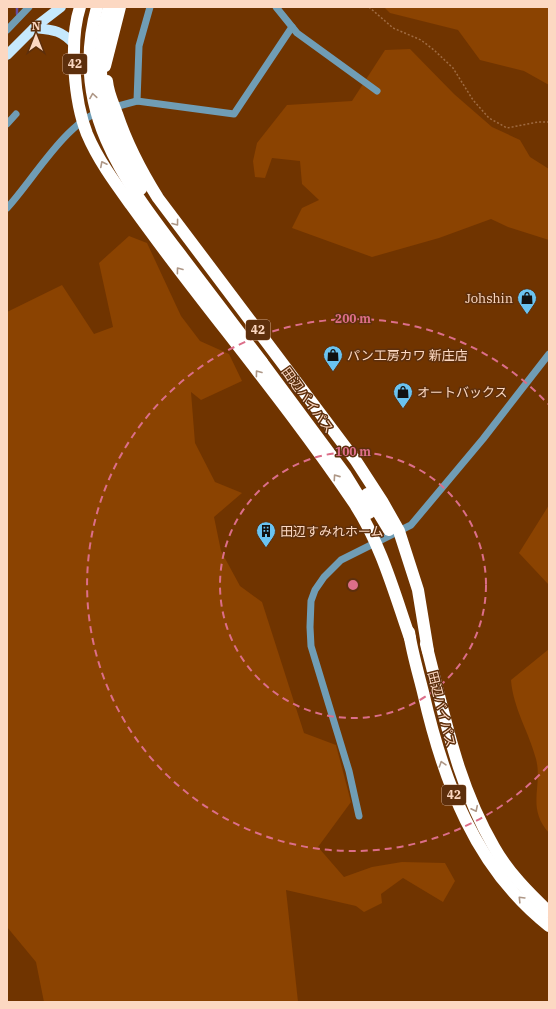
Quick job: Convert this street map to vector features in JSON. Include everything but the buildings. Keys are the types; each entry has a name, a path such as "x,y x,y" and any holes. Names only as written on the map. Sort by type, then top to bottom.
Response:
{"highway":[{"name":"42","path":"80,7 74,57 76,90 87,134 106,170 158,242 317,450 355,504 387,537"},
{"name":"42","path":"94,7 108,91 137,165 158,198 356,461 382,501 387,537"},
{"name":"田辺バイパス","path":"97,7 91,36 90,75 96,114 111,152 138,199 264,360"},
{"name":"田辺バイパス","path":"109,7 102,38 102,80 111,125 134,176 178,242 345,474 387,537 418,590 428,651 445,722 467,795 495,849 513,874 549,912"},
{"name":"42","path":"105,66 120,7"},
{"name":"田辺バイパス","path":"387,537 406,608 410,638 440,758 451,790 480,845 500,875 519,898 549,926"}],"main road":[{"path":"7,55 34,28 61,7"},
{"path":"34,28 59,31 75,45"}],"street":[{"path":"7,30 29,7"},
{"path":"137,101 139,46 150,7"},
{"path":"276,7 297,33 377,91"},
{"path":"7,208 60,144 83,120 90,116 114,107 137,101 234,114 292,27"},
{"path":"7,124 16,114"},
{"path":"360,816 350,771 311,646 311,601 315,590 324,577 341,560 411,525 483,439 549,354"}],"path":[{"path":"369,7 393,28 421,40 434,50 453,68 473,100 490,118 507,128 538,122 549,122"}],"shaded area":[{"path":"384,7 549,7 549,85 524,71 480,60 458,30 390,13"},
{"path":"410,49 454,94 492,127 520,140 530,157 549,169 549,240 508,227 491,219 439,238 372,257 292,228 302,208 319,200 302,184 300,161 272,158 265,178 255,177 253,161 257,143 287,105 352,101 385,50"},
{"path":"129,236 147,243 181,316 200,341 229,354 242,381 201,400 191,392 195,443 215,482 242,493 214,517 221,551 240,586 262,602 304,733 336,745 351,802 318,847 344,877 372,867 402,862 445,863 455,881 443,902 403,878 381,894 382,903 364,912 356,906 286,890 298,1002 44,1002 36,962 7,927 7,312 62,285 94,334 113,327 99,263"},
{"path":"549,505 549,585 519,553"},
{"path":"549,649 549,833 542,824 538,814 536,797 538,769 536,759 518,710 512,690 511,680"}],"waterway":[{"path":"17,7 17,14"}],"place":[{"name":"Johshin","path":"527,315"},
{"name":"パン工房カワ 新庄店","path":"333,372"},
{"name":"オートバックス","path":"403,409"},
{"name":"田辺すみれホーム","path":"266,548"}]}
